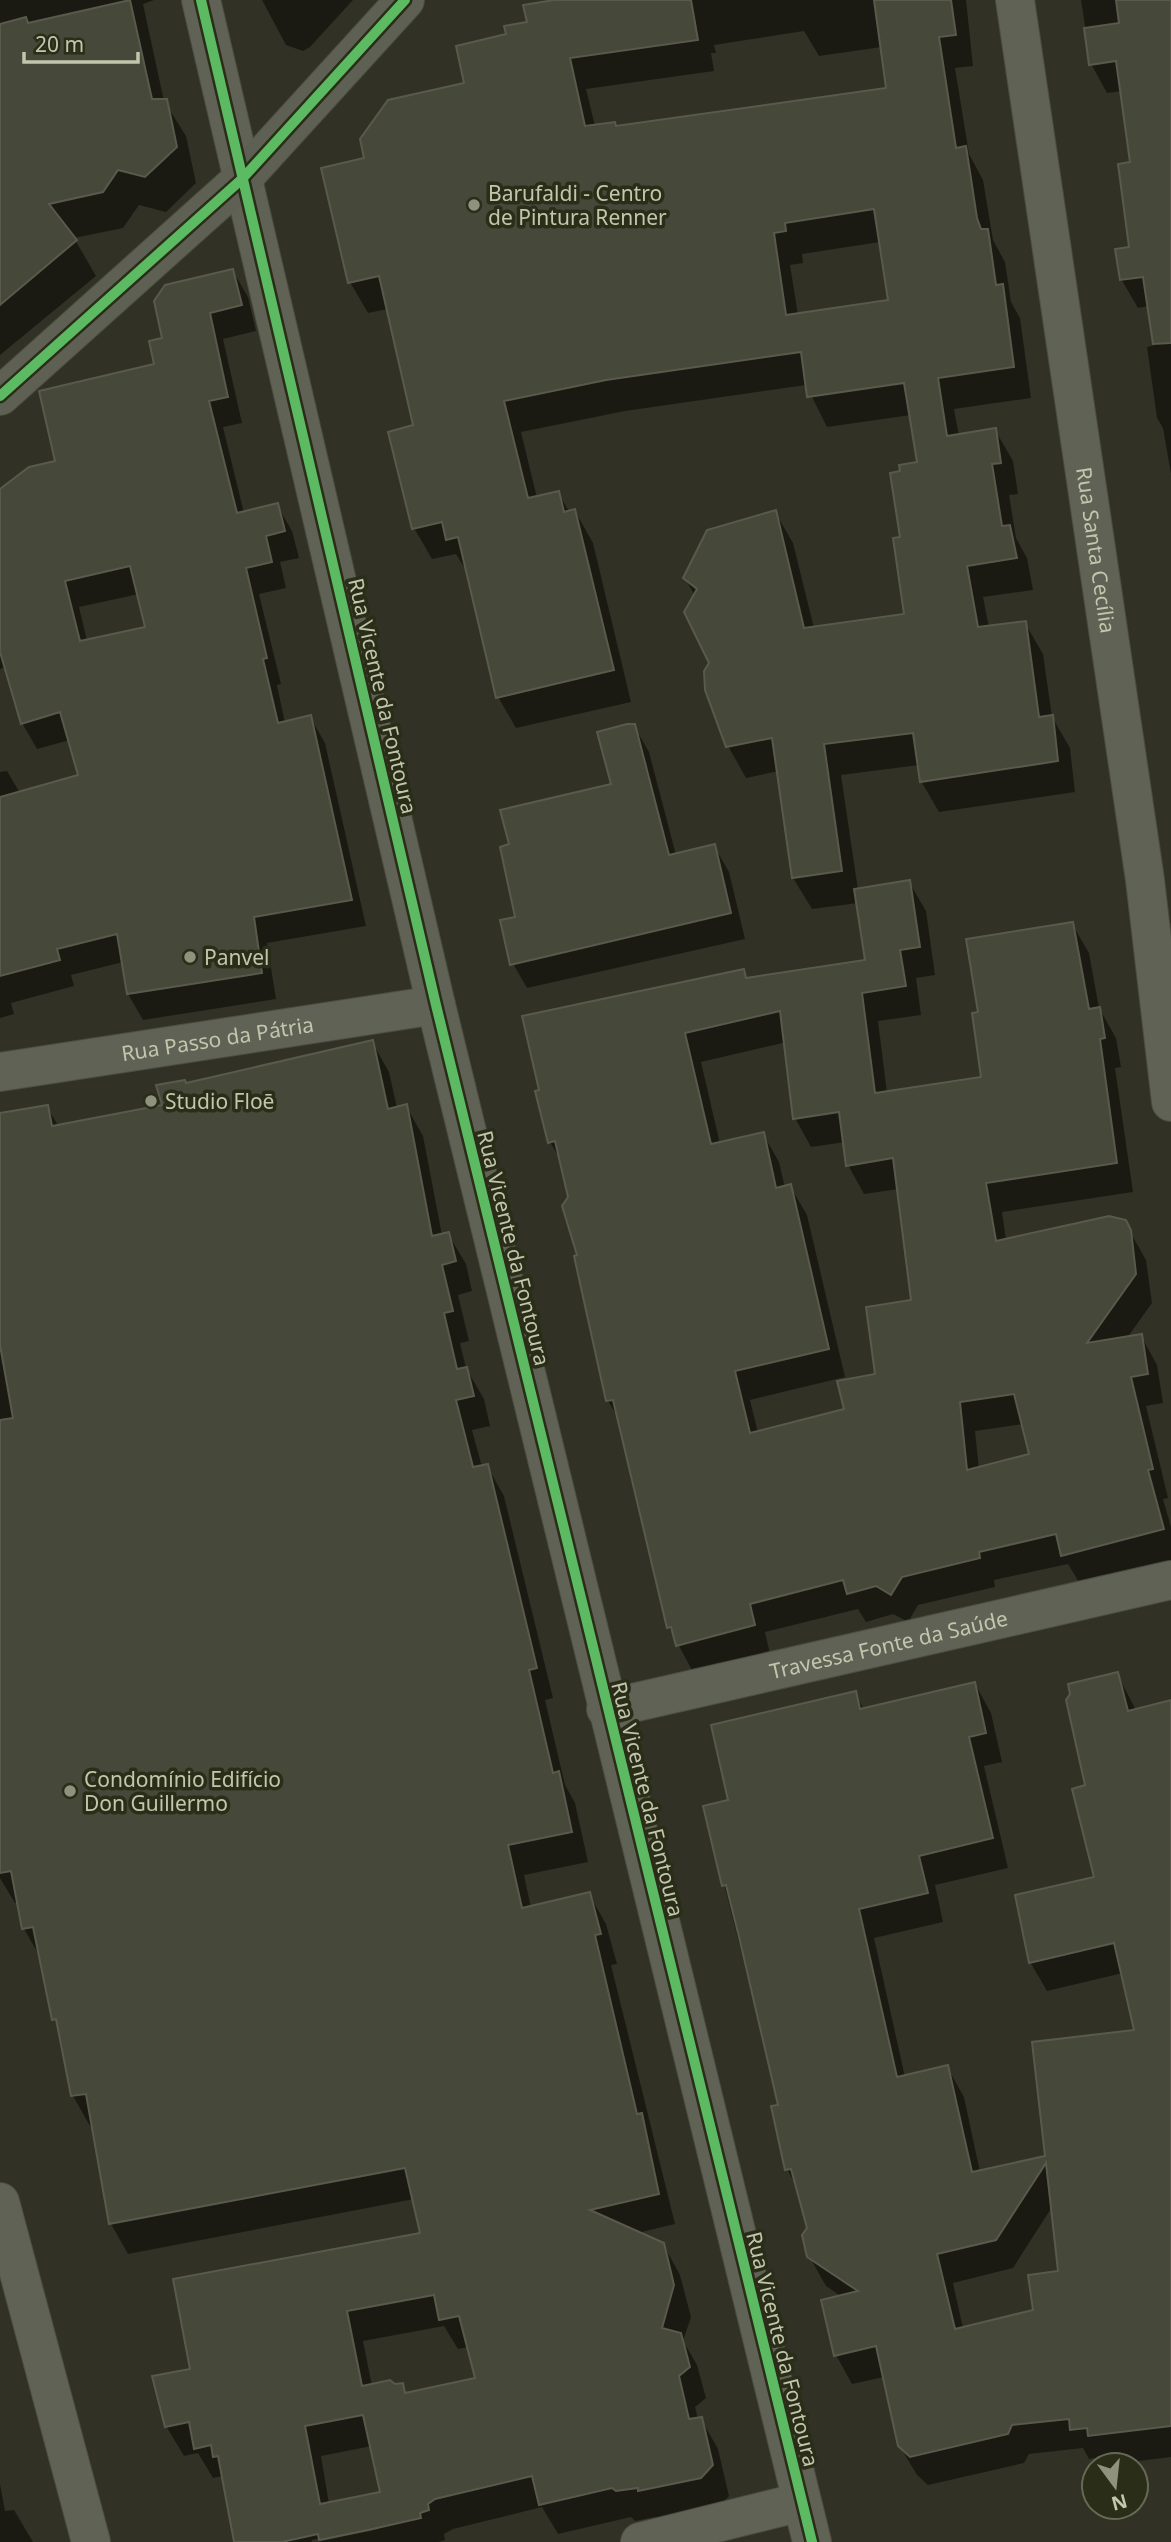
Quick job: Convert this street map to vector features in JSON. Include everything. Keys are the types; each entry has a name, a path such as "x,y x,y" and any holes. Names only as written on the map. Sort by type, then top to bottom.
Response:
{"main road":[{"path":"0,396 242,179 405,0"}],"street":[{"name":"Rua Vicente da Fontoura","path":"201,0 436,1005 606,1709 812,2542"},
{"name":"Rua Santa Cecília","path":"1015,0 1158,877 1171,1102"},
{"name":"Rua Passo da Pátria","path":"0,1072 436,1005"},
{"name":"Travessa Fonte da Saúde","path":"606,1709 1171,1580"},
{"path":"0,2202 91,2542"},
{"path":"640,2542 683,2537 801,2502"}],"building":[{"path":"130,0 152,99 167,99 177,147 145,177 118,170 103,192 49,204 77,240 0,305 0,24 26,17 28,23"},
{"path":"554,0 691,0 698,40 570,58 585,126 615,122 616,126 886,88 874,0 951,0 956,35 939,37 956,148 966,146 977,218 981,229 988,229 996,285 1003,284 1014,367 938,378 947,436 996,428 1001,463 992,464 1002,526 1010,525 1017,558 967,566 978,627 1026,621 1039,717 1053,715 1058,761 920,782 913,733 824,744 842,871 792,878 772,738 726,747 705,690 704,671 709,663 684,612 697,589 683,578 707,530 776,510 804,628 904,614 893,538 900,537 890,473 900,471 899,465 917,462 904,383 807,397 801,352 606,380 504,401 528,498 559,491 564,512 575,509 614,670 496,698 458,537 446,540 442,522 412,529 388,432 413,425 379,276 348,283 321,168 364,158 360,139 388,100 464,83 456,46 506,34 504,26 527,22 523,5","holes":["874,209 888,300 786,315 774,233 786,231 785,223"]},
{"path":"1116,0 1171,0 1171,343 1153,344 1143,277 1120,280 1115,249 1129,247 1118,164 1130,162 1116,61 1089,65 1084,28 1119,23"},
{"path":"233,269 242,305 210,313 228,397 209,401 237,513 278,503 285,531 266,536 272,562 246,568 267,658 263,659 278,723 311,715 352,900 254,917 262,973 127,994 117,934 57,949 60,960 0,976 0,797 78,775 60,712 21,724 0,652 0,489 29,467 55,461 39,391 154,364 149,341 162,338 154,301 165,285","holes":["130,566 145,627 80,641 65,581"]},
{"path":"635,724 669,855 715,844 731,913 510,965 500,920 515,917 500,847 509,844 500,810 611,784 597,732"},
{"path":"910,880 920,947 900,950 906,986 862,993 875,1093 981,1077 972,1013 978,1012 966,939 1073,922 1089,1009 1100,1007 1105,1038 1100,1039 1117,1163 986,1183 996,1241 1109,1216 1126,1220 1131,1230 1136,1274 1087,1343 1142,1334 1148,1374 1131,1377 1153,1469 1148,1470 1164,1529 1061,1556 1056,1534 979,1552 980,1558 902,1577 891,1595 876,1586 847,1594 843,1580 750,1604 755,1625 676,1646 671,1627 667,1628 613,1400 606,1401 574,1256 577,1255 562,1206 568,1197 555,1141 548,1143 535,1091 539,1090 522,1016 744,969 746,978 865,960 854,889","holes":["780,1011 793,1119 839,1112 846,1166 893,1158 911,1300 866,1307 875,1374 837,1381 844,1409 750,1433 735,1371 829,1349 791,1184 776,1188 764,1132 711,1144 685,1033","1014,1394 1029,1454 967,1470 960,1402"]},
{"path":"373,1040 388,1109 407,1104 432,1236 449,1232 456,1261 442,1265 453,1311 444,1313 457,1369 467,1367 474,1396 456,1400 473,1467 488,1464 537,1668 529,1670 553,1773 559,1771 572,1832 508,1845 522,1908 590,1892 601,1934 595,1935 637,2114 642,2113 659,2194 590,2210 664,2243 674,2285 662,2328 681,2333 690,2367 679,2376 689,2419 702,2417 713,2465 701,2478 638,2491 638,2488 616,2491 612,2488 539,2505 532,2476 435,2499 428,2504 429,2510 420,2513 421,2518 368,2530 319,2540 318,2534 282,2542 234,2542 218,2456 213,2457 211,2445 194,2449 189,2422 165,2427 152,2376 190,2369 173,2279 420,2233 405,2168 109,2224 86,2094 71,2096 56,2019 52,2020 33,1927 22,1929 11,1871 0,1873 0,1420 13,1418 0,1345 0,1113 48,1105 52,1126 162,1105 156,1085 185,1080 186,1083","holes":["434,2295 439,2320 459,2316 475,2378 405,2393 403,2383 395,2384 390,2380 362,2386 347,2311","363,2415 380,2492 320,2504 305,2426"]},
{"path":"1118,1672 1128,1711 1171,1700 1171,2426 1088,2436 1087,2428 1070,2430 1069,2419 1012,2425 1008,2434 910,2457 898,2446 876,2346 834,2356 821,2300 858,2291 807,2257 802,2235 807,2228 791,2169 785,2170 771,2106 778,2105 726,1885 722,1886 703,1806 728,1800 711,1725 856,1691 860,1709 975,1682 986,1733 969,1737 993,1838 919,1856 928,1893 859,1909 897,2077 948,2065 972,2172 1045,2156 1032,2042 1134,2030 1114,1943 1029,1963 1015,1895 1094,1877 1072,1789 1085,1785 1066,1700 1070,1694 1068,1684","holes":["1046,2163 1058,2271 1028,2275 1033,2310 955,2329 937,2254 996,2240"]}],"cycle path":[{"path":"201,0 436,1005 812,2542"},
{"path":"0,396 242,179 405,0"}],"place":[{"name":"Barufaldi - Centro de Pintura Renner","path":"474,205"},
{"name":"Panvel","path":"190,957"},
{"name":"Studio Floē","path":"151,1101"},
{"name":"Condomínio Edifício Don Guillermo","path":"70,1791"}]}
